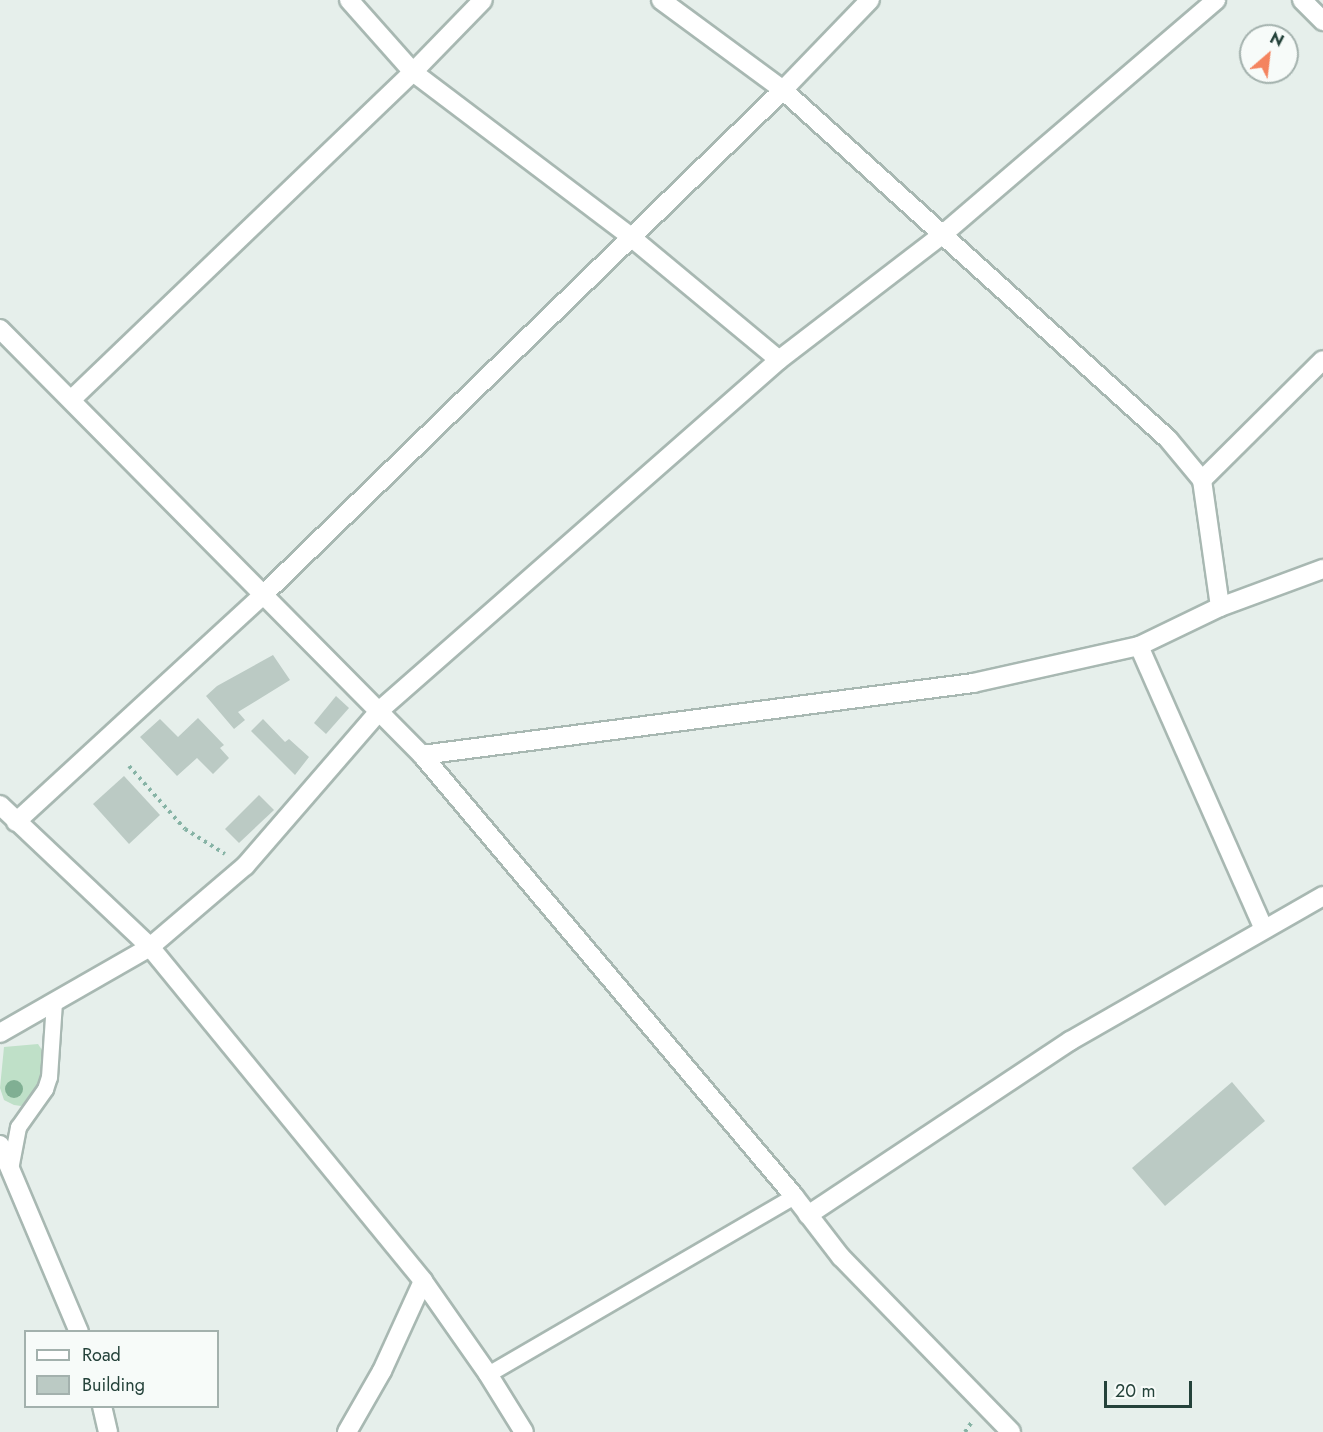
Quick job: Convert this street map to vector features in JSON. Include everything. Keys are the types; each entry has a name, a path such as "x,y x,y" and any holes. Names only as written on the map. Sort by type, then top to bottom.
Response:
{"street":[{"path":"349,0 413,72 631,237 779,360"},
{"path":"72,399 413,72 483,0"},
{"path":"661,0 783,90 1168,439 1202,480 1220,607"},
{"path":"16,822 264,594 783,90 870,0"},
{"path":"0,1032 150,947 245,866 380,710 779,360 942,235 1216,0"},
{"path":"1302,0 1323,21"},
{"path":"0,329 72,399 422,755 794,1196 841,1257 1011,1432"},
{"path":"1202,480 1323,360"},
{"path":"422,755 973,683 1139,646 1220,607 1323,570"},
{"path":"1139,646 1264,929"},
{"path":"0,806 150,947 423,1281 488,1374 525,1432"},
{"path":"808,1215 1070,1041 1323,897"},
{"path":"0,1145 78,1330"},
{"path":"347,1432 382,1371 423,1281"},
{"path":"102,1408 108,1432"}],"lane":[{"path":"10,1169 18,1127 45,1089 49,1077 54,1002"},
{"path":"488,1374 794,1196"}],"path":[{"path":"129,766 185,829 245,866"}],"green space":[{"path":"38,1044 42,1050 41,1076 28,1102 21,1106 14,1105 4,1100 0,1088 4,1047"}],"building":[{"path":"273,655 290,680 238,712 245,720 234,729 206,696 217,686"},
{"path":"336,696 349,708 326,734 314,723"},
{"path":"198,718 224,745 220,748 229,758 213,774 197,758 177,776 140,737 160,719 178,737"},
{"path":"263,719 285,742 289,739 309,757 295,775 251,731"},
{"path":"124,776 160,815 129,844 93,804"},
{"path":"259,795 274,810 239,843 225,829"},
{"path":"1232,1082 1265,1121 1165,1206 1132,1168"}]}
